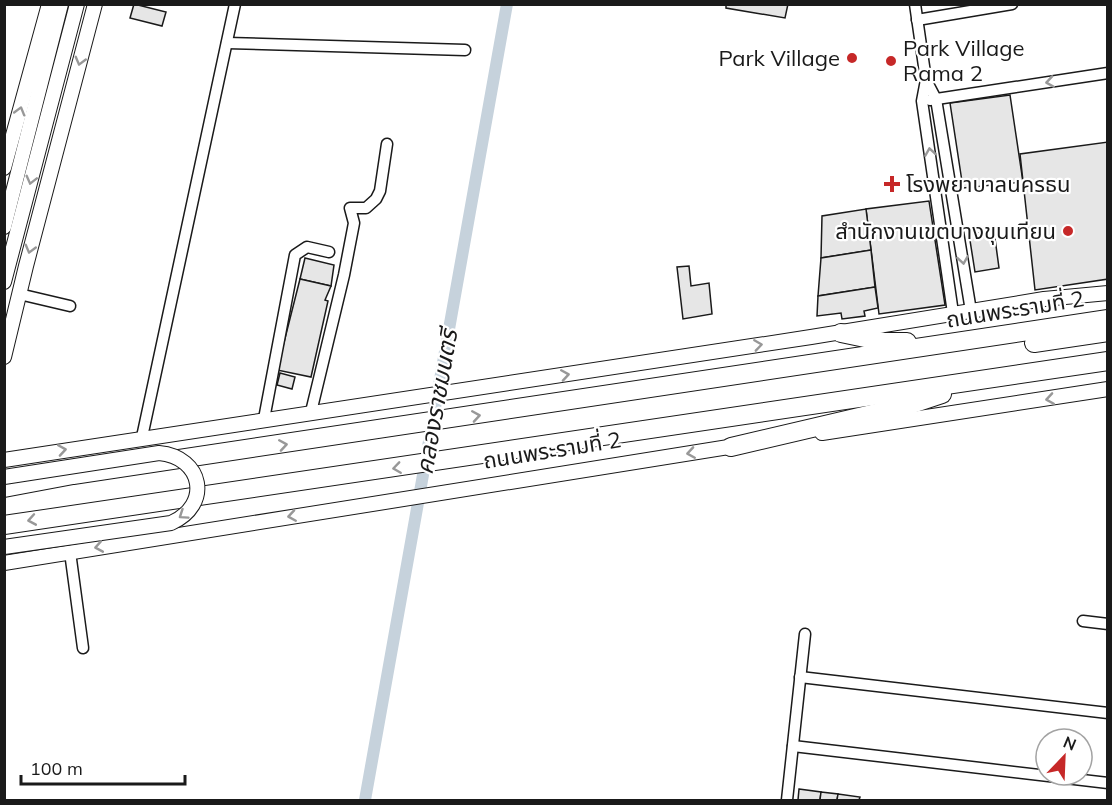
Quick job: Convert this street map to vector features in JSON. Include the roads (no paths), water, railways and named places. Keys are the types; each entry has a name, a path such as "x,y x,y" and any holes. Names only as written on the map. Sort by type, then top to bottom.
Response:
{"highway":[{"name":"ถนนพระรามที่ 2","path":"4,488 73,475 632,393 1107,319"},
{"path":"665,399 1107,332"},
{"path":"841,333 884,342 947,345"},
{"path":"668,422 1107,355"},
{"name":"ถนนพระรามที่ 2","path":"4,525 1107,361"},
{"path":"731,447 933,399 962,383"}],"main road":[{"path":"4,168 49,4"},
{"path":"4,227 61,4"},
{"path":"4,282 78,4"},
{"path":"4,357 95,4"},
{"name":"ถนนพระรามที่ 2","path":"6,458 841,333 1044,299 1107,293"},
{"name":"ถนนพระรามที่ 2","path":"4,563 488,484 1107,390"},
{"path":"4,477 159,453 181,459 191,467 197,488 192,509 186,517 171,523 4,547"}],"street":[{"path":"142,437 235,4"},
{"path":"915,4 926,80 936,99 971,311"},
{"path":"917,20 1012,4"},
{"path":"227,43 465,50"},
{"path":"922,101 1107,73"},
{"path":"926,80 922,101 953,314"},
{"path":"311,412 350,244 354,223 350,208 366,208 376,199 387,144"},
{"path":"264,419 296,255 307,247 330,252"},
{"path":"19,294 70,306"},
{"path":"70,552 83,648"},
{"path":"1083,621 1107,624"},
{"path":"787,801 805,634"},
{"path":"800,677 1107,713"},
{"path":"793,746 1107,783"}],"waterway":[{"name":"คลองราชมนตรี","path":"365,800 507,4"}],"place":[{"name":"Park Village","path":"852,58"},
{"name":"Park Village Rama 2","path":"891,61"},
{"name":"โรงพยาบาลนครธน","path":"892,184"},
{"name":"สำนักงานเขตบางขุนเทียน","path":"1068,231"}]}
